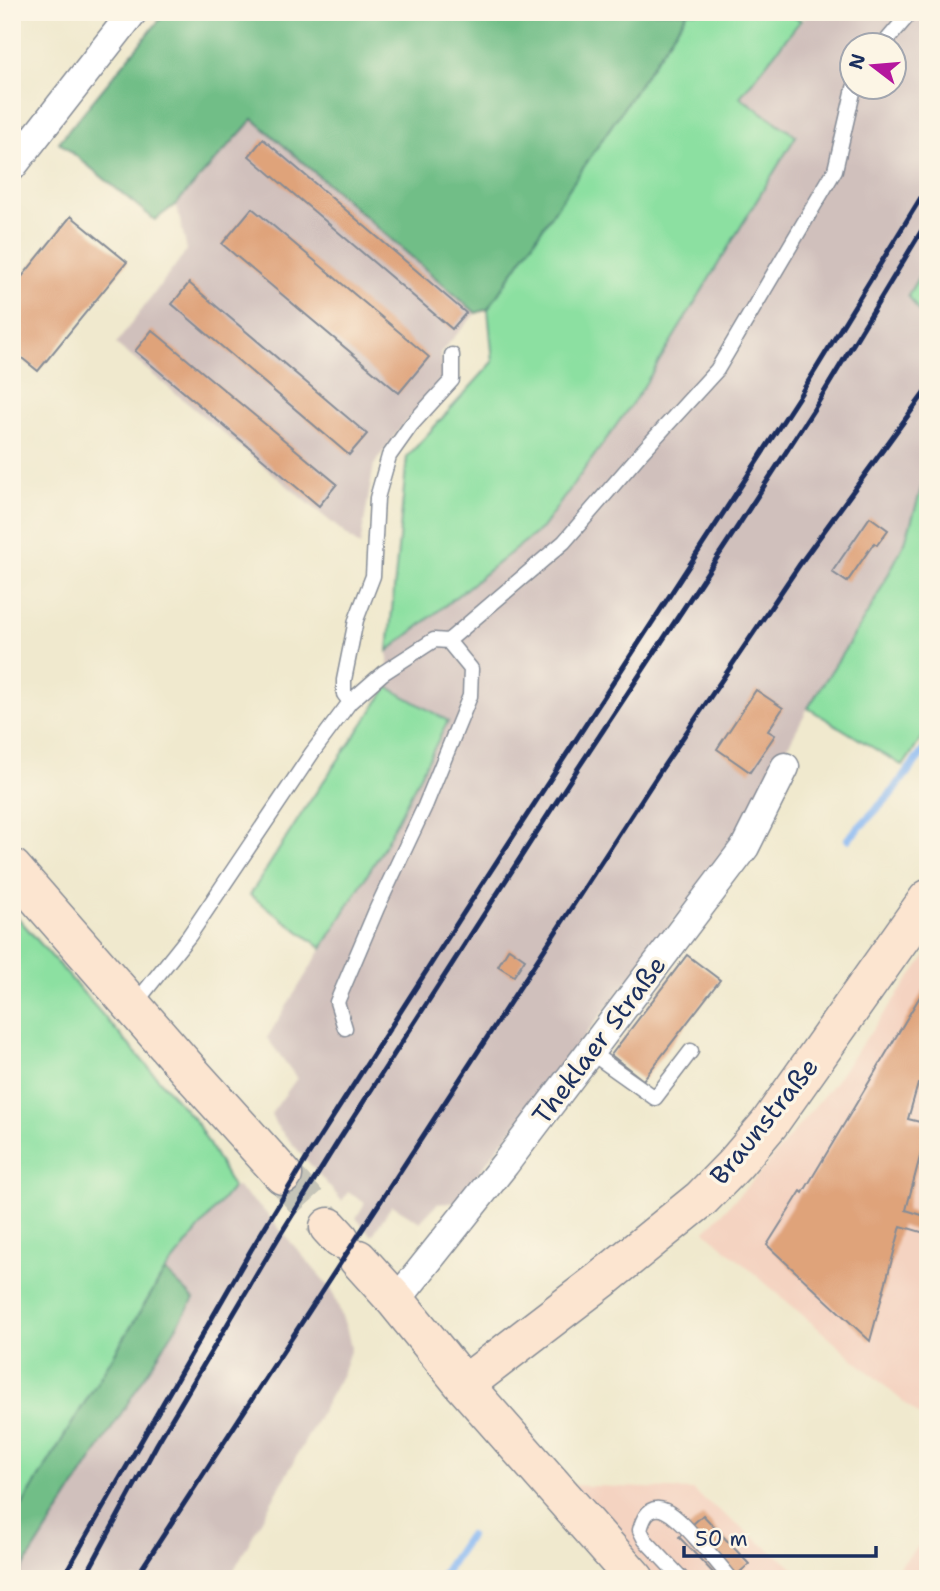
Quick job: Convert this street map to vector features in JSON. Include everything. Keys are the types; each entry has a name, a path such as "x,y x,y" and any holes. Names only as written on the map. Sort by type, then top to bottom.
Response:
{"main road":[{"path":"12,868 283,1175"},
{"name":"Braunstraße","path":"464,1385 701,1199 735,1164 769,1124 928,899"},
{"path":"342,1242 635,1579"}],"street":[{"path":"12,167 122,16"},
{"name":"Theklaer Straße","path":"396,1301 505,1164 745,846 785,767"}],"lane":[{"path":"894,32 911,12"},
{"path":"133,1006 189,936 350,702 383,673 434,640 448,641 564,542 717,370 835,170 851,102"},
{"path":"350,702 344,694 344,680 356,620 373,576 377,498 389,456 411,425 452,380 452,355"},
{"path":"345,1028 337,1002 471,696 471,669 448,641"},
{"path":"590,1052 655,1098 691,1051"},
{"path":"682,1579 645,1540 640,1530 642,1520 648,1512 656,1509 678,1518 731,1579"}],"shaded area":[{"path":"809,12 928,12 928,261 908,295 928,326 928,467 905,542 871,608 808,708 741,835 455,1203 438,1203 420,1222 392,1205 372,1236 356,1218 365,1203 348,1192 342,1201 276,1125 271,1114 297,1078 267,1038 380,854 447,721 388,687 388,651 542,528 641,391 796,137 740,97"},
{"path":"253,118 476,313 440,353 444,377 398,431 374,465 360,546 116,344 187,250 176,204"},
{"path":"928,953 928,1423 705,1231 759,1174 833,1084"},
{"path":"233,1187 237,1187 265,1212 332,1290 351,1348 342,1374 229,1579 12,1579 12,1522 165,1271"},
{"path":"571,1485 692,1490 808,1579 656,1579"},
{"path":"928,1535 928,1579 888,1579"}],"green space":[{"path":"166,12 688,12 488,309 476,313 253,119 176,204 155,220 59,142"},
{"path":"688,12 783,12 801,20 740,97 796,136 641,391 542,528 388,651 407,457 493,362 488,309"},
{"path":"928,261 928,326 908,295"},
{"path":"928,467 928,729 903,766 808,708 871,608 905,542"},
{"path":"388,687 448,721 380,854 322,948 250,895"},
{"path":"12,911 197,1123 233,1187 165,1271 12,1522"},
{"path":"165,1271 194,1299 16,1579 12,1579 12,1522"}],"building":[{"path":"263,139 466,313 452,329 249,156"},
{"path":"252,208 429,357 399,393 222,244"},
{"path":"71,216 127,262 38,371 12,350 12,289"},
{"path":"189,283 367,434 349,455 172,304"},
{"path":"152,330 337,484 319,506 135,351"},
{"path":"870,517 888,530 877,545 874,543 847,582 832,572"},
{"path":"756,690 783,708 768,731 775,735 750,772 717,749"},
{"path":"509,948 525,959 514,976 498,966"},
{"path":"687,955 720,980 643,1080 611,1055"},
{"path":"928,983 928,1068 926,1067 921,1084 918,1084 908,1119 928,1126 906,1210 928,1217 928,1234 901,1226 870,1341 767,1245 801,1191 803,1193"},
{"path":"703,1515 749,1564 740,1572 747,1579 719,1579 679,1537"}],"waterway":[{"path":"848,839 889,796 928,745"},
{"path":"440,1579 469,1536"}],"tunnel":[{"path":"283,1175 329,1227"}],"railway":[{"path":"62,1579 308,1156 800,395 928,186"},
{"path":"84,1579 157,1444 280,1235 569,782 814,409 928,220"},
{"path":"135,1579 661,770 800,564 928,388"}]}
